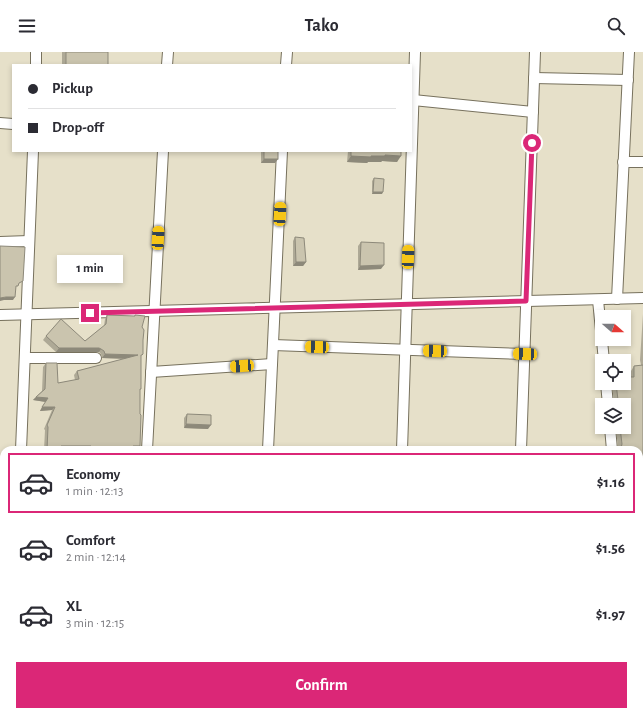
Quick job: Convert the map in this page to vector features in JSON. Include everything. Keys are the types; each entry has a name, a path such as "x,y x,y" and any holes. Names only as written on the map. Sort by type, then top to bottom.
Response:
{"street":[{"path":"36,52 36,64"},
{"path":"167,64 168,52"},
{"path":"286,64 287,52"},
{"path":"412,134 415,52"},
{"path":"521,446 535,52"},
{"path":"616,299 629,52"},
{"path":"534,78 628,80"},
{"path":"413,100 533,112"},
{"path":"0,123 12,124"},
{"path":"21,446 33,152"},
{"path":"147,446 163,152"},
{"path":"268,446 282,152"},
{"path":"402,446 411,152"},
{"path":"623,162 643,162"},
{"path":"0,242 29,241"},
{"path":"0,315 643,298"},
{"path":"598,300 603,354"},
{"path":"273,345 525,354"},
{"path":"25,358 96,358"},
{"path":"151,372 272,364"},
{"path":"611,434 612,446"}],"building":[{"path":"66,52 108,52 108,64 66,64"},
{"path":"264,152 278,152 278,159 264,159"},
{"path":"351,152 401,152 401,156 351,156"},
{"path":"374,178 384,179 383,192 373,192"},
{"path":"295,237 304,238 306,262 296,262"},
{"path":"361,242 384,243 384,265 360,266"},
{"path":"0,246 25,247 23,281 16,286 15,297 0,298"},
{"path":"107,315 145,316 142,327 144,330 143,354 141,355 140,446 47,446 47,425 55,407 42,407 48,398 36,397 45,389 46,363 57,363 58,383 79,379 77,371 138,355 105,354 104,351 99,348 59,348 46,336 61,319 85,341 106,324"},
{"path":"643,365 643,446 622,446 621,434 631,434 631,398 618,398 617,390 631,390 631,377 634,377 634,366"},
{"path":"187,414 211,415 211,425 186,424"}],"route":[{"path":"90,313 526,301 532,143"}]}
